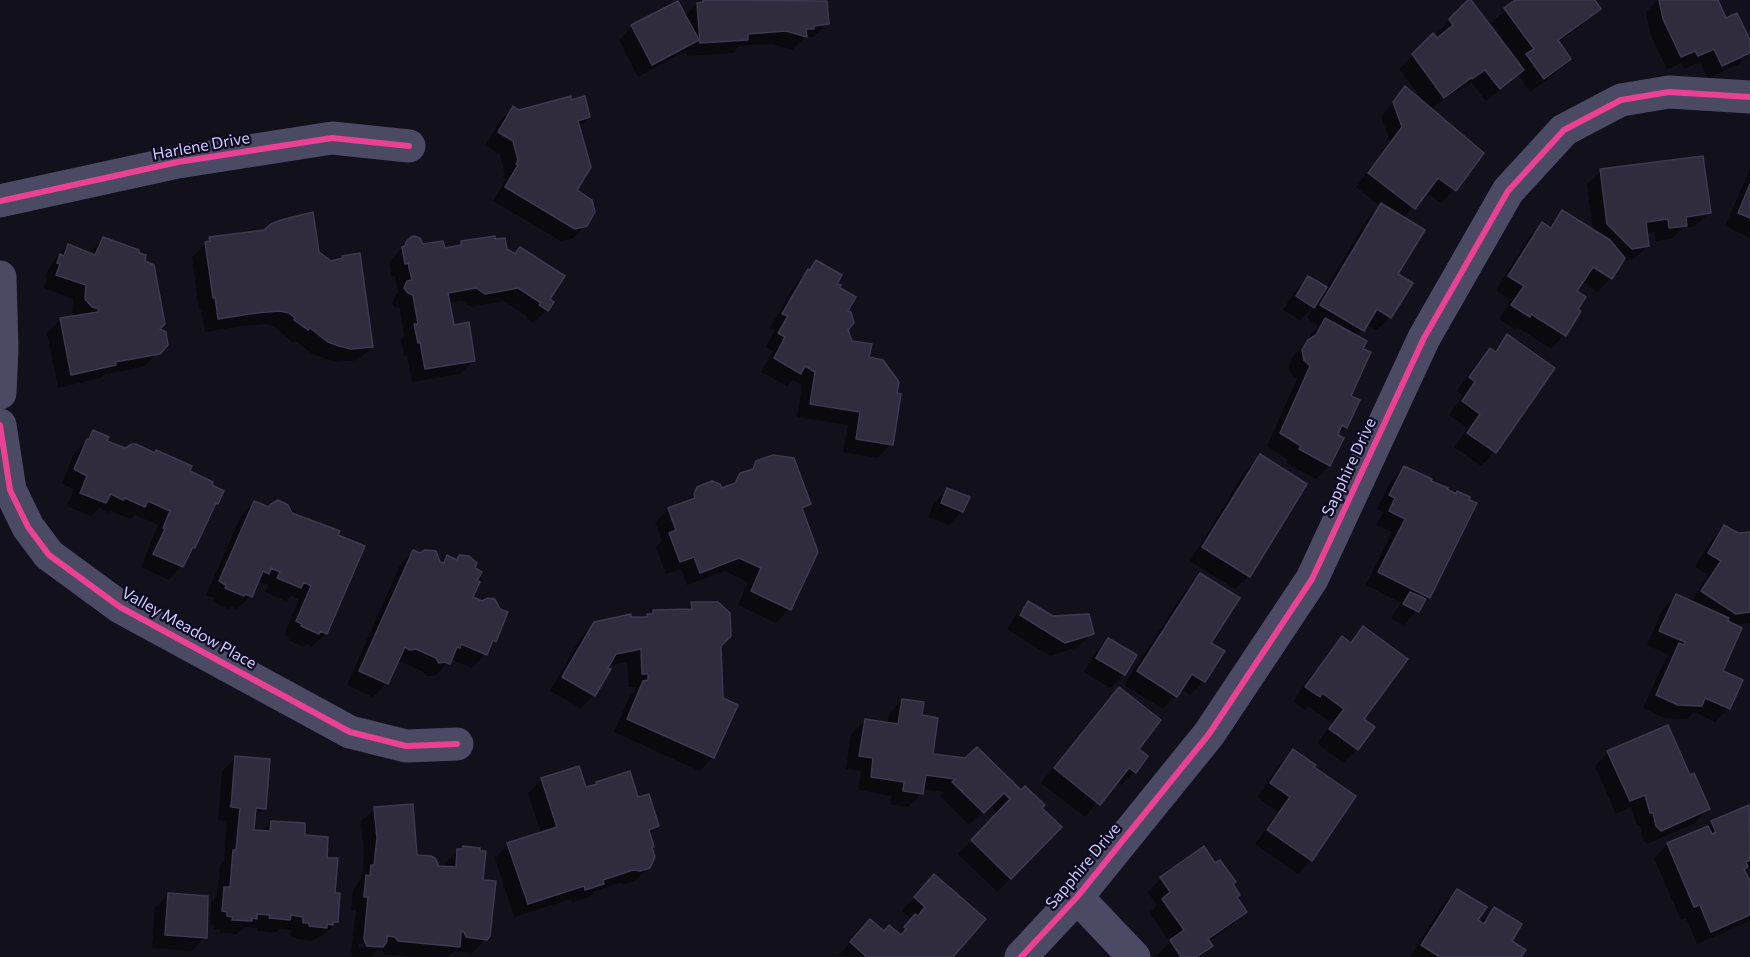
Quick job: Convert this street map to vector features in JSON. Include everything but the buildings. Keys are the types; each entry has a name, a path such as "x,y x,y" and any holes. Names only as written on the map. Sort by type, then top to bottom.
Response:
{"street":[{"name":"Sapphire Drive","path":"1022,957 1077,897 1209,735 1312,579 1424,338 1508,191 1564,130 1621,100 1669,92 1750,97"},
{"name":"Harlene Drive","path":"0,201 178,162 332,138 409,146"},
{"path":"0,277 0,393"},
{"name":"Valley Meadow Place","path":"0,425 10,490 28,527 49,555 120,607 350,732 406,746 457,744"},
{"path":"1077,897 1134,957"}],"cycle path":[{"path":"1021,957 1077,897 1209,734 1312,579 1424,338 1508,191 1564,130 1621,100 1669,92 1750,97"},
{"path":"0,201 178,162 332,138 409,146"},
{"path":"0,425 10,490 28,527 49,555 120,607 350,732 406,746 457,744"}]}
